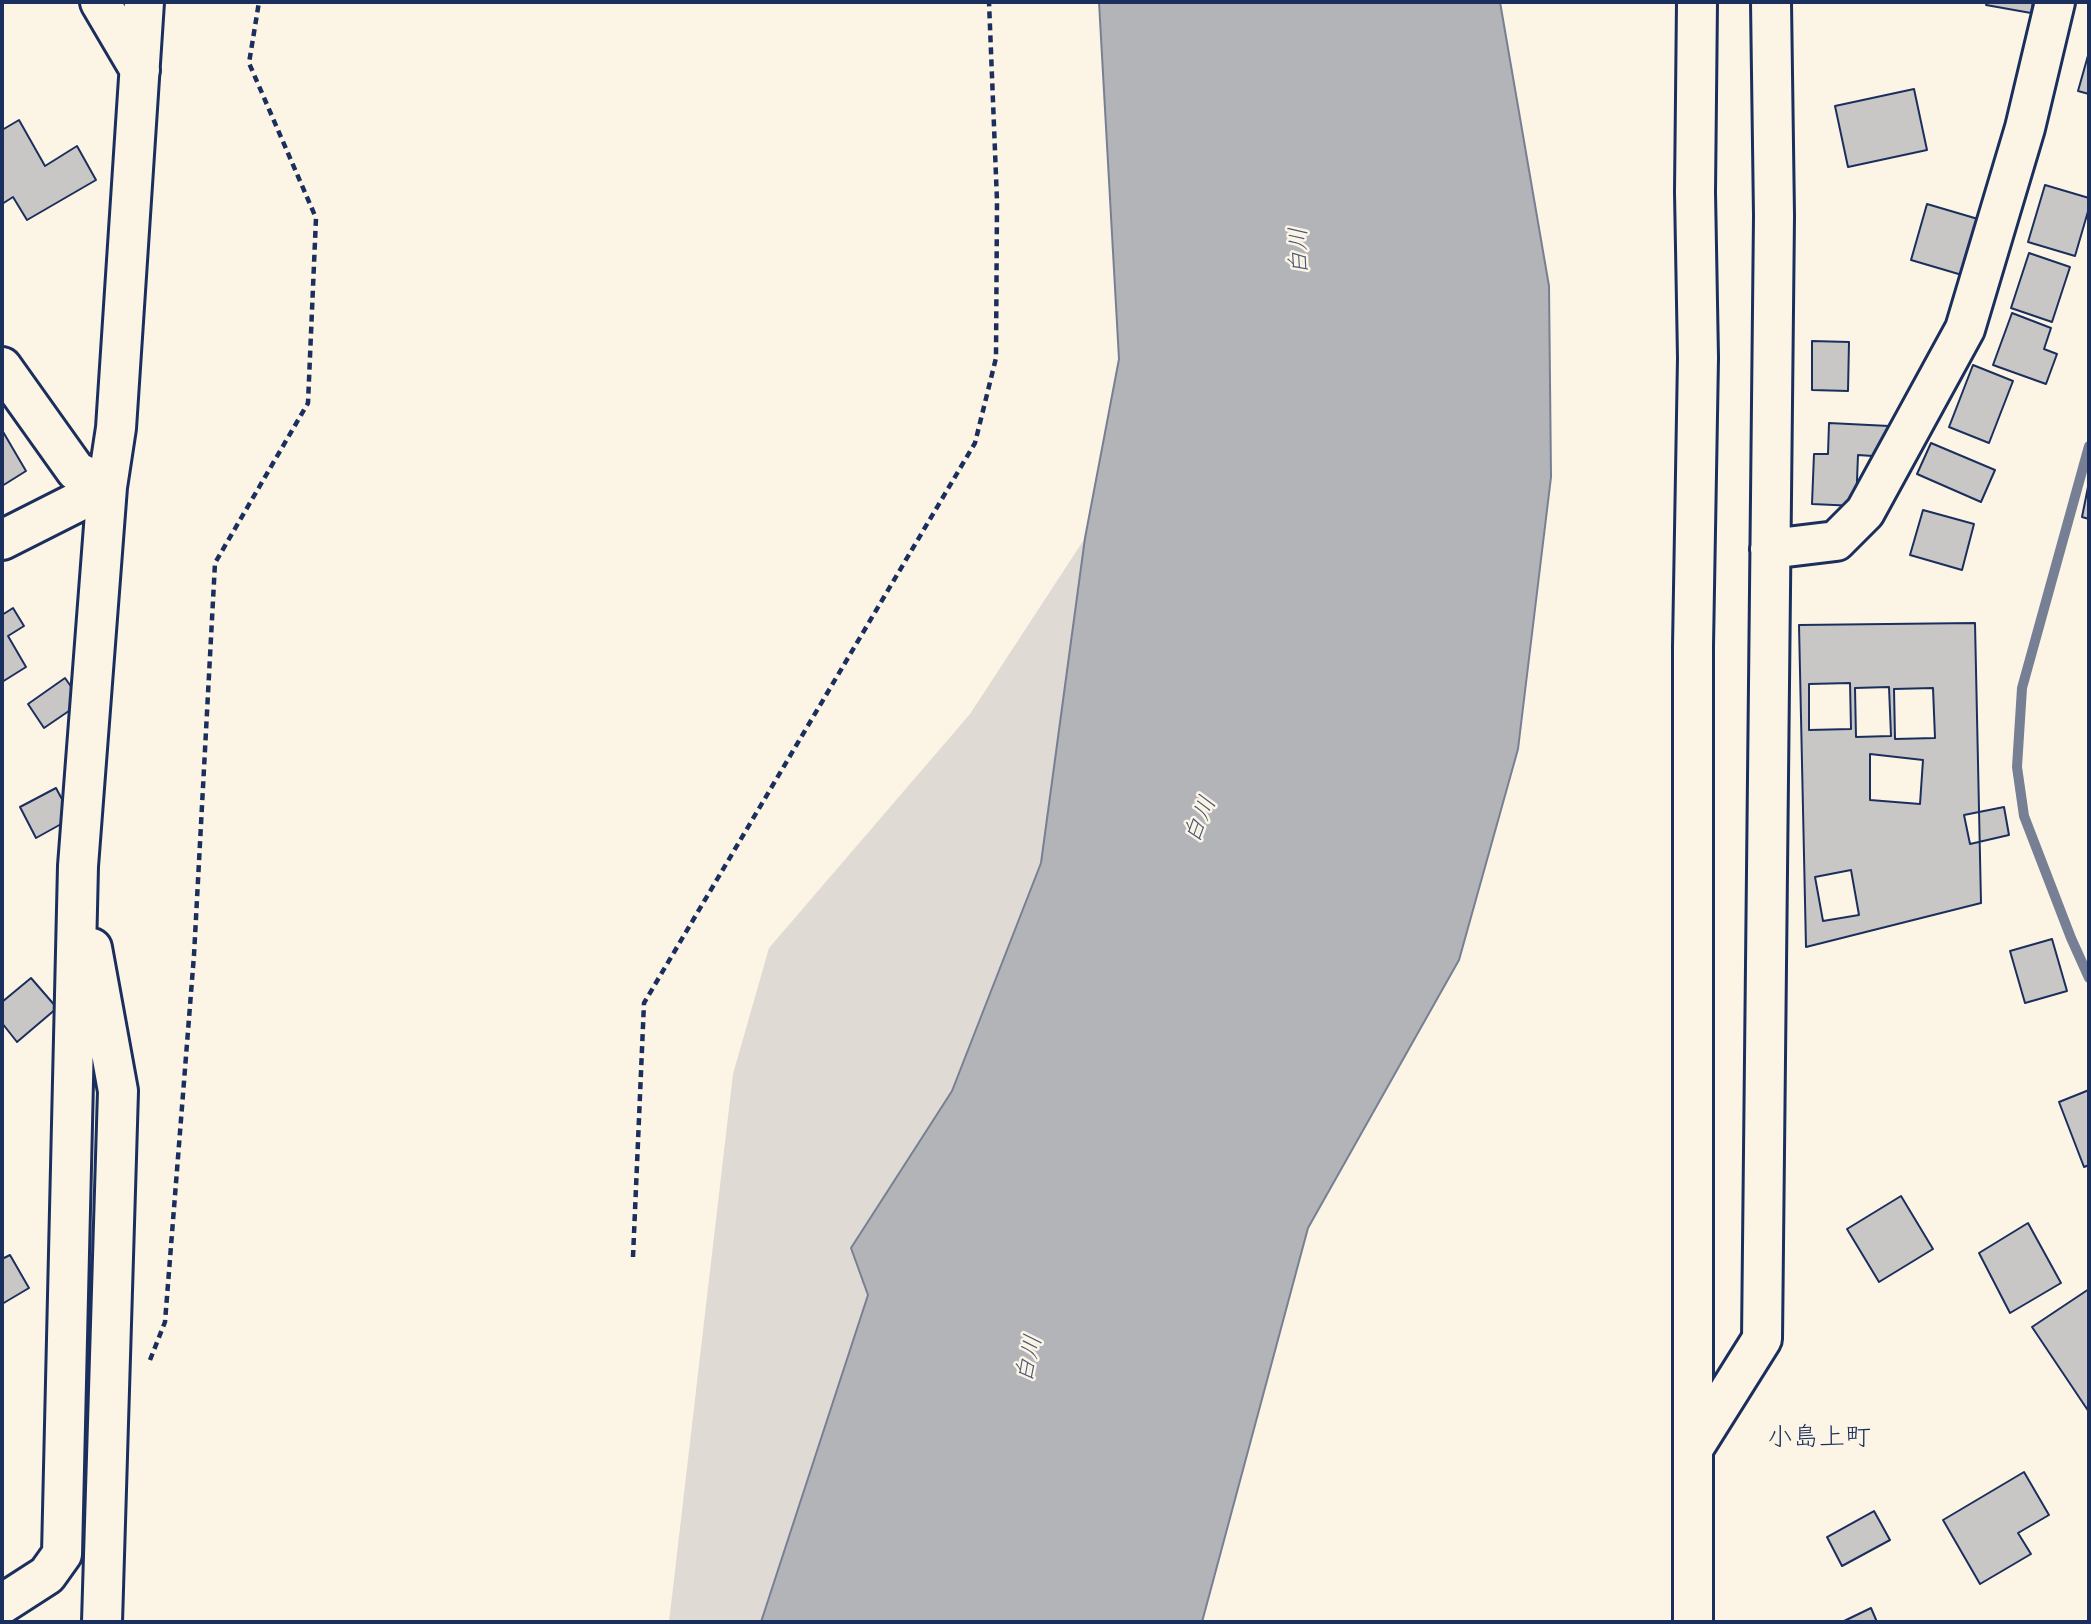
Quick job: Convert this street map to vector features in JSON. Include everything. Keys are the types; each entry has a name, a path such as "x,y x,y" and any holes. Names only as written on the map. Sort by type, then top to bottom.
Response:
{"street":[{"path":"100,2 140,69"},
{"path":"2,1604 47,1575 62,1554 78,866 107,487 116,428 144,2"},
{"path":"1693,1622 1693,646 1698,358 1695,192 1697,2"},
{"path":"1693,1449 1762,1339 1774,216 1771,2"},
{"path":"1770,550 1836,541 1865,512 1965,329 2025,128 2055,2"},
{"path":"2,367 76,471 107,487"},
{"path":"2,540 107,487"},
{"path":"78,866 118,1091 102,1622"}],"path":[{"path":"150,1360 166,1309 194,955 215,564 308,403 316,218 249,63 259,2"},
{"path":"632,1257 644,1003 975,443 996,358 997,201 989,2"}],"shaded area":[{"path":"1085,538 1041,863 952,1091 851,1248 868,1295 761,1622 669,1622 733,1074 769,948 970,714"}],"water":[{"name":"白川","path":"1099,2 1500,2 1549,286 1551,477 1518,749 1459,960 1308,1228 1202,1622 761,1622 868,1295 851,1248 952,1091 1041,863 1085,538 1119,359"}],"building":[{"path":"1987,2 2033,2 2031,13 1986,5"},
{"path":"2089,52 2089,94 2078,91"},
{"path":"1914,89 1927,150 1848,167 1835,106"},
{"path":"19,120 45,166 77,146 96,180 27,220 13,197 2,204 2,130"},
{"path":"2045,185 2089,198 2089,208 2075,256 2028,242"},
{"path":"1927,204 1978,219 1962,275 1911,260"},
{"path":"2029,253 2070,267 2052,322 2011,308"},
{"path":"2012,313 2051,328 2044,349 2057,354 2046,384 1993,365"},
{"path":"1812,341 1849,342 1848,391 1812,390"},
{"path":"1973,365 2013,381 1989,443 1949,427"},
{"path":"1829,423 1889,426 1887,457 1858,455 1856,506 1812,504 1814,454 1828,454"},
{"path":"2,430 26,471 2,486"},
{"path":"1931,443 1995,470 1981,502 1917,474"},
{"path":"2089,482 2089,519 2082,517"},
{"path":"1923,510 1974,524 1962,570 1910,555"},
{"path":"13,608 24,626 8,636 26,667 2,682 2,615"},
{"path":"1975,623 1981,903 1806,947 1799,625"},
{"path":"65,678 82,702 44,728 28,704"},
{"path":"1850,683 1851,729 1809,730 1809,684"},
{"path":"1889,687 1891,736 1856,737 1855,688"},
{"path":"1933,688 1935,738 1895,739 1894,689"},
{"path":"1870,754 1923,760 1920,804 1870,800"},
{"path":"56,788 72,818 36,838 20,807"},
{"path":"2004,807 2009,835 1970,844 1964,815"},
{"path":"1851,870 1859,915 1823,921 1815,877"},
{"path":"2052,939 2067,991 2025,1003 2010,951"},
{"path":"31,978 57,1008 17,1042 2,1023 2,1002"},
{"path":"2089,1090 2089,1165 2084,1167 2059,1102"},
{"path":"1901,1196 1933,1249 1879,1282 1847,1229"},
{"path":"2028,1223 2061,1283 2010,1313 1979,1253"},
{"path":"10,1255 29,1288 2,1304 2,1259"},
{"path":"2089,1289 2089,1412 2032,1327"},
{"path":"2024,1472 2049,1515 2018,1533 2031,1554 1980,1584 1943,1520"},
{"path":"1874,1511 1890,1540 1842,1566 1827,1537"},
{"path":"1871,1608 1877,1622 1842,1622"}],"waterway":[{"path":"2089,446 2022,688 2017,767 2024,816 2089,978"}],"district":[{"name":"小島上町","path":"1819,1438"}]}
